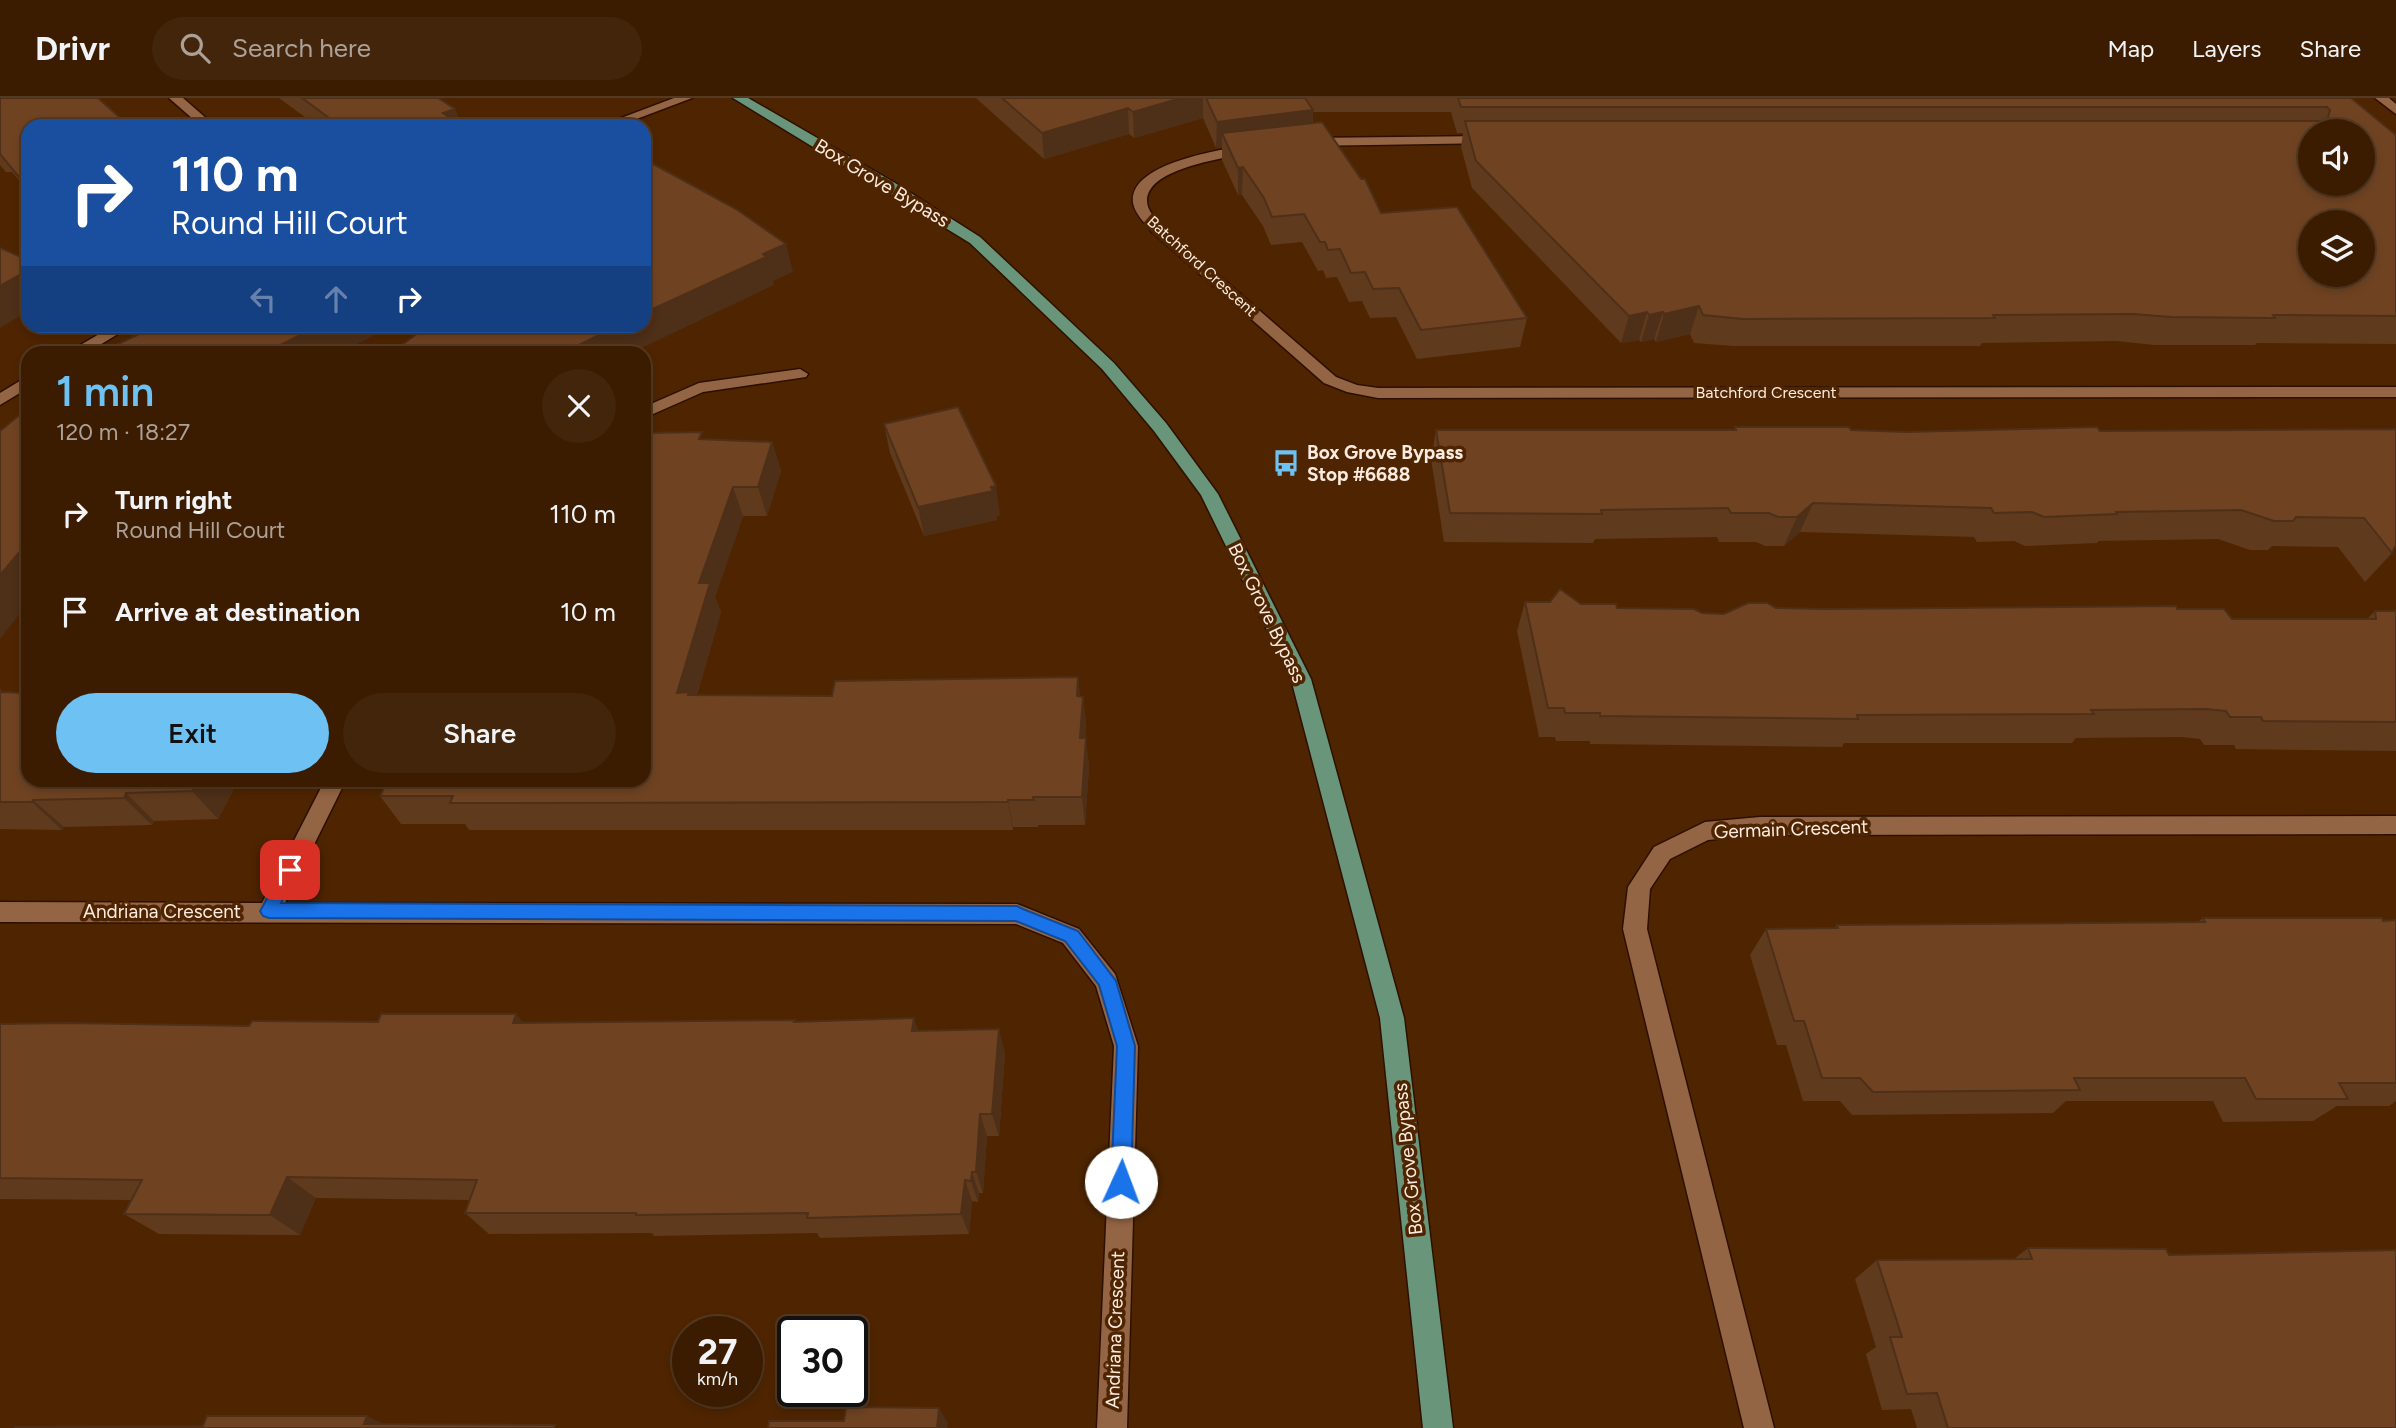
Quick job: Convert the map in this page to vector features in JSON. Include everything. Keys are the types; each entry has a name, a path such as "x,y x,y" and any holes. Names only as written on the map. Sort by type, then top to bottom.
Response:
{"main road":[{"name":"Box Grove Bypass","path":"740,98 890,186 975,240 1108,366 1160,427 1209,494 1301,679 1392,1018 1438,1428"}],"street":[{"path":"175,98 200,119"},
{"path":"626,119 686,98"},
{"path":"2381,98 2396,110"},
{"path":"1292,144 1383,140 1508,140"},
{"name":"Batchford Crescent","path":"1268,146 1214,155 1182,164 1154,177 1144,188 1140,200 1145,215 1156,228 1330,380 1353,389 1378,393 2396,392"},
{"path":"87,346 110,333"},
{"path":"651,410 699,388 800,374"},
{"path":"0,400 21,386"},
{"path":"269,911 332,787"},
{"name":"Germain Crescent","path":"1759,1428 1635,929 1639,887 1662,853 1704,831 1760,827 2396,825"},
{"name":"Andriana Crescent","path":"0,912 1017,914 1071,936 1107,981 1126,1046 1112,1428"}],"building":[{"path":"0,98 98,98 121,119 21,119 21,180 0,154"},
{"path":"302,98 438,98 455,109 443,113 452,119 330,119"},
{"path":"1002,98 1181,98 1133,112 1128,108 1042,133"},
{"path":"1206,98 1305,98 1313,110 1217,122"},
{"path":"1458,98 2351,98 2396,135 2396,316 2273,315 2275,318 2133,314 1993,315 1995,318 1743,319 1703,315 1699,306 1664,314 1649,315 1647,312 1629,316 1476,161 1465,121 2298,121 2298,196 2375,196 2375,119 2328,119 2330,110 2327,107 1461,107"},
{"path":"1322,122 1361,179 1365,179 1381,213 1457,207 1527,318 1421,330 1399,288 1373,289 1365,272 1351,273 1340,249 1328,250 1325,242 1320,242 1304,214 1272,217 1264,198 1243,167 1238,168 1222,133"},
{"path":"651,163 736,209 786,244 763,254 766,257 651,310"},
{"path":"0,248 21,257 21,274 0,286"},
{"path":"141,333 305,333 278,346 114,346"},
{"path":"418,333 603,333 577,346 401,346"},
{"path":"958,407 996,486 991,487 993,491 918,507 884,424"},
{"path":"21,414 21,550 0,575 0,431"},
{"path":"1735,427 1849,427 1851,430 1907,432 2097,427 2100,431 2396,429 2396,545 2392,553 2364,518 2296,517 2293,521 2274,521 2241,510 2116,512 2117,514 2044,517 2032,512 1994,513 1991,508 1813,503 1797,517 1778,517 1769,513 1731,513 1728,508 1601,510 1602,514 1450,513 1436,430 1736,430"},
{"path":"702,432 699,439 772,442 758,487 733,487 699,583 710,583 677,693 832,696 835,681 1078,677 1077,696 1083,697 1080,738 1086,738 1082,797 1033,797 1034,800 1008,802 450,803 453,796 380,796 384,787 651,787 651,433"},
{"path":"1560,589 1581,604 1616,604 1617,608 1694,609 1702,613 1724,614 1748,603 1767,603 1776,608 1825,609 2176,606 2177,609 2224,609 2232,619 2376,619 2375,611 2396,611 2396,722 2263,721 2261,717 2230,717 2226,711 2206,709 2091,710 2094,714 1857,715 1858,719 1600,716 1600,713 1565,713 1564,708 1548,708 1525,602 1550,602"},
{"path":"0,692 21,693 21,787 194,787 192,791 126,793 124,798 0,802"},
{"path":"2203,918 2396,920 2396,1083 2339,1083 2348,1099 2256,1099 2245,1078 2074,1078 2080,1090 1873,1092 1860,1078 1822,1078 1804,1021 1794,1021 1766,929 1838,928 1837,925 2205,922"},
{"path":"381,1014 516,1014 513,1023 795,1020 794,1022 914,1018 912,1031 999,1029 992,1114 980,1114 976,1172 972,1172 971,1181 965,1180 961,1214 807,1218 808,1213 465,1213 477,1180 287,1177 270,1215 124,1214 142,1180 0,1178 0,1024 249,1026 252,1021 378,1022"},
{"path":"2028,1248 2166,1249 2169,1255 2396,1250 2396,1428 1948,1428 1937,1393 1907,1394 1890,1337 1902,1337 1877,1260 2032,1259"},
{"path":"846,1407 939,1408 937,1428 768,1428 769,1421 844,1421"},
{"path":"207,1416 367,1416 364,1424 555,1425 554,1428 15,1428 203,1426"}],"place":[{"name":"Box Grove Bypass Stop #6688","path":"1286,463"}],"route":[{"path":"290,870 269,911 1017,914 1071,936 1107,981 1126,1046 1121,1182"}]}
